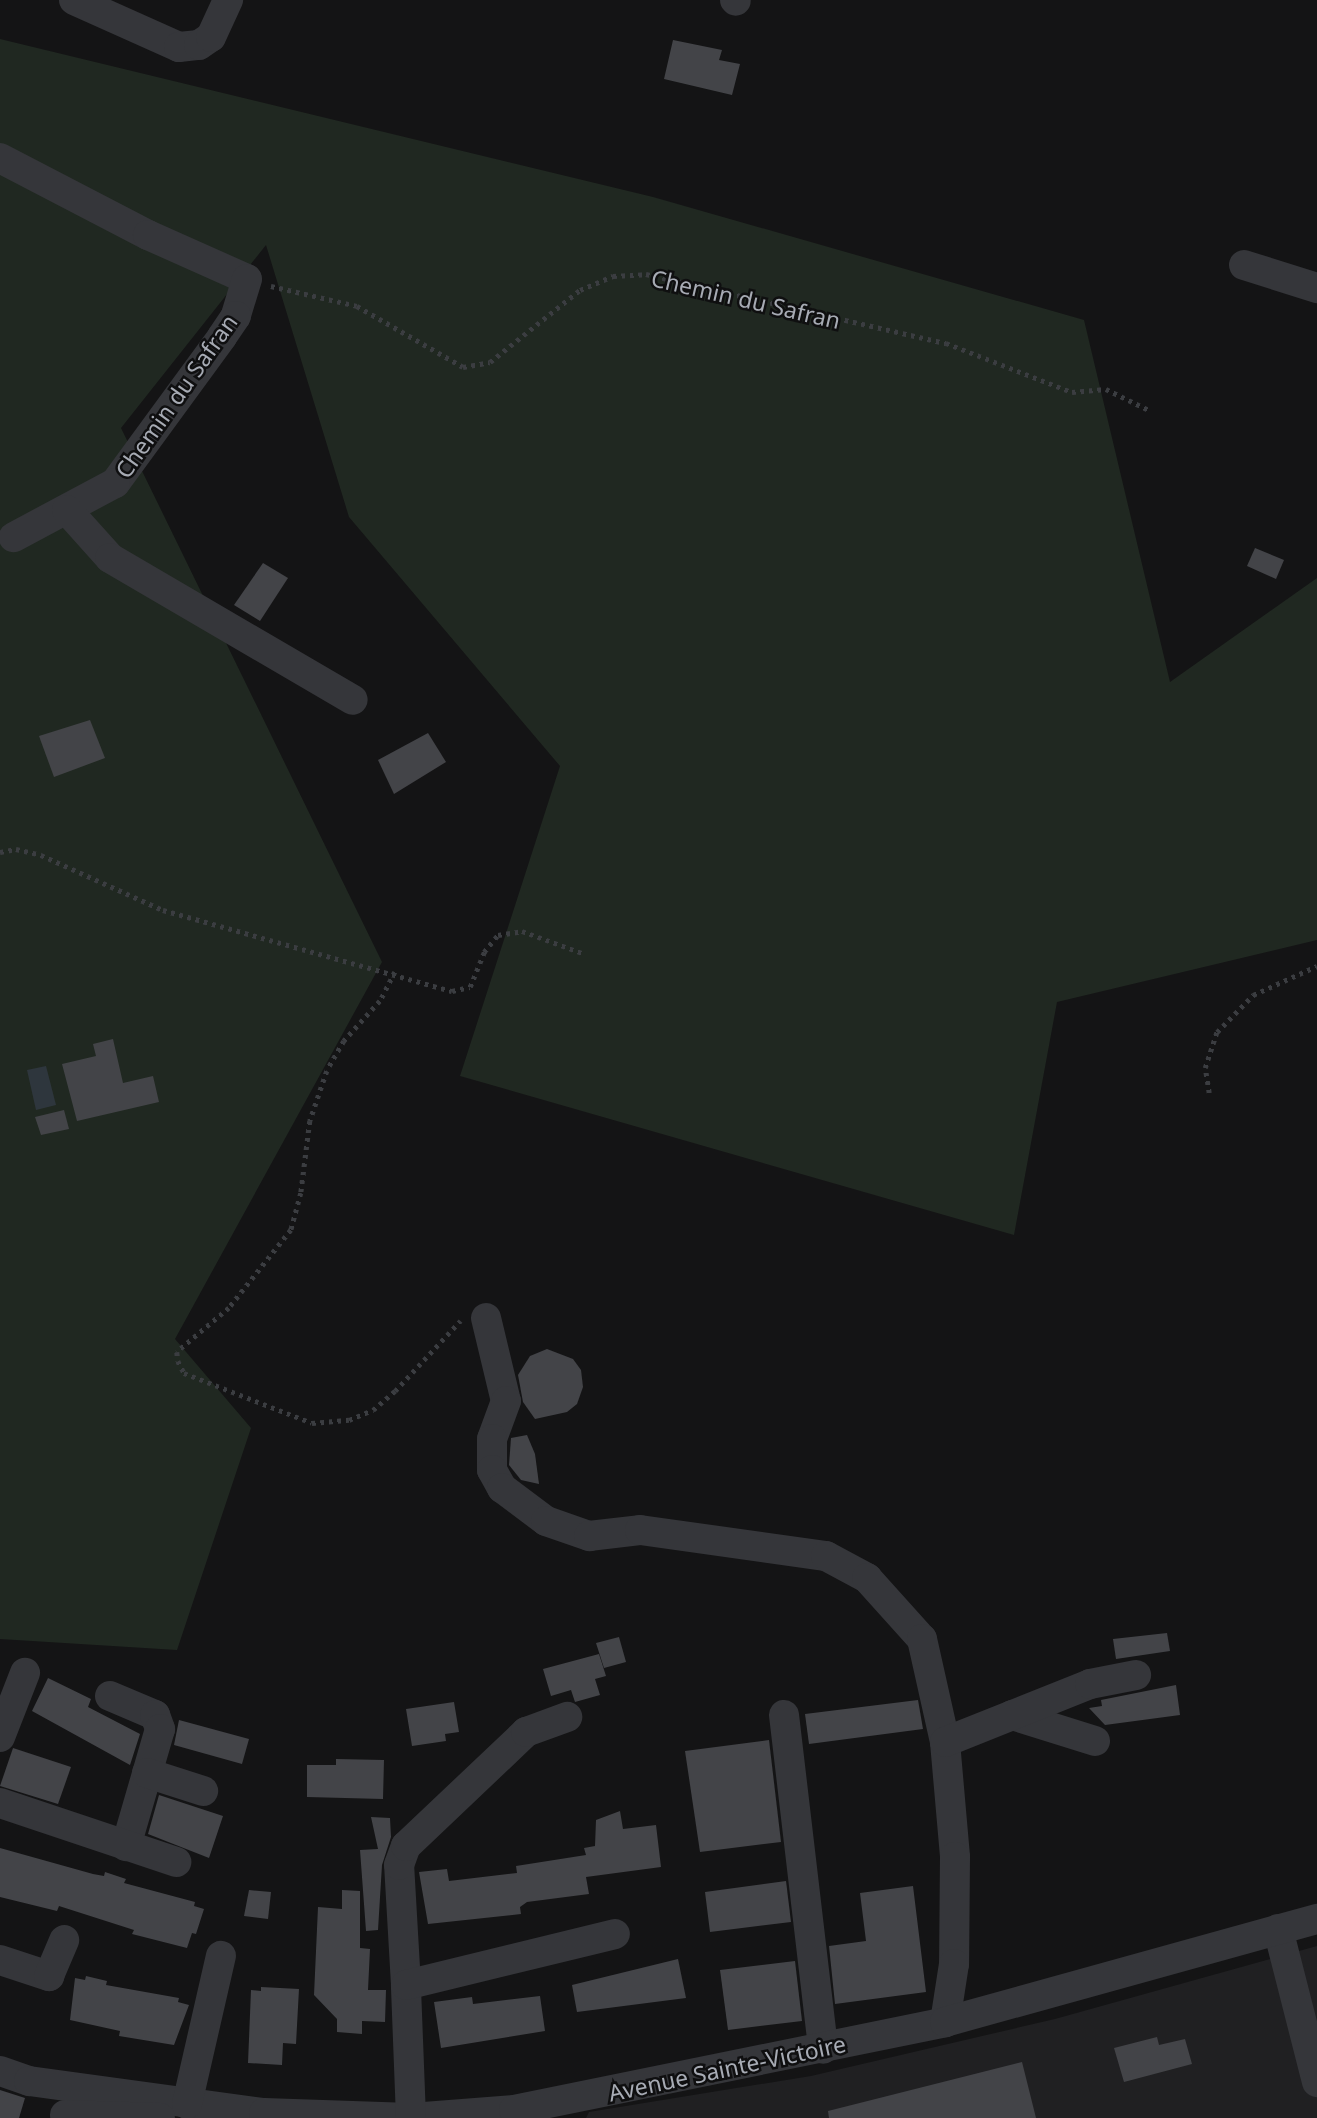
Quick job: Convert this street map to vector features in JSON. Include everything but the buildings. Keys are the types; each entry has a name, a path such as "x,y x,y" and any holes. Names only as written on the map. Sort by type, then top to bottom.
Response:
{"street":[{"path":"74,0 164,43 199,45 220,22 228,0"},
{"path":"0,158 148,235 247,279"},
{"path":"1244,265 1317,288"},
{"name":"Chemin du Safran","path":"14,537 115,483 236,316 247,279"},
{"path":"67,510 110,558 353,700"},
{"path":"486,1318 506,1401 492,1439 492,1470 502,1488 546,1521 589,1536 639,1530 708,1543 783,1548 826,1556 867,1578 922,1639 931,1665 945,1742 955,1871 954,1964 945,2022"},
{"path":"0,1737 5,1701 24,1673"},
{"path":"945,1742 1090,1684 1136,1675"},
{"path":"110,1696 159,1721 126,1846"},
{"path":"784,1715 823,2049"},
{"path":"1012,1715 1095,1741"},
{"path":"411,2118 399,1865 406,1846 526,1732 567,1717"},
{"path":"147,1773 203,1791"},
{"path":"0,1803 176,1863"},
{"name":"Avenue Sainte-Victoire","path":"0,2071 29,2081 264,2113 411,2118 552,2112 945,2022 1317,1919"},
{"path":"1278,1929 1317,2082"},
{"path":"406,1985 615,1934"},
{"path":"0,1960 50,1976 64,1940"},
{"path":"187,2104 221,1956"},
{"path":"67,2086 65,2117 160,2118"}],"path":[{"name":"Chemin du Safran","path":"247,279 357,306 463,368 490,362 580,290 613,276 646,274 946,343 1072,392 1106,389 1151,411"},
{"path":"0,852 16,849 41,855 163,910 232,933 396,972 460,991 470,987 484,952 498,935 522,931 585,954"},
{"path":"1209,1093 1205,1068 1217,1032 1253,995 1317,966"},
{"path":"396,972 380,1001 344,1041 327,1070 310,1121 301,1193 291,1230 229,1308 177,1352 178,1361 184,1373 312,1423 349,1420 373,1410 396,1391 475,1310 483,1306 486,1318"}],"shaded area":[{"path":"0,39 653,197 1084,320 1170,682 1317,578 1317,940 1057,1002 1014,1235 460,1076 560,766 349,517 266,245 121,428 382,962 175,1339 251,1428 177,1650 0,1639"},
{"path":"46,1066 56,1105 36,1110 27,1070"},
{"path":"1317,1946 1317,2118 586,2118 589,2112 811,2076 1055,2019"}]}
